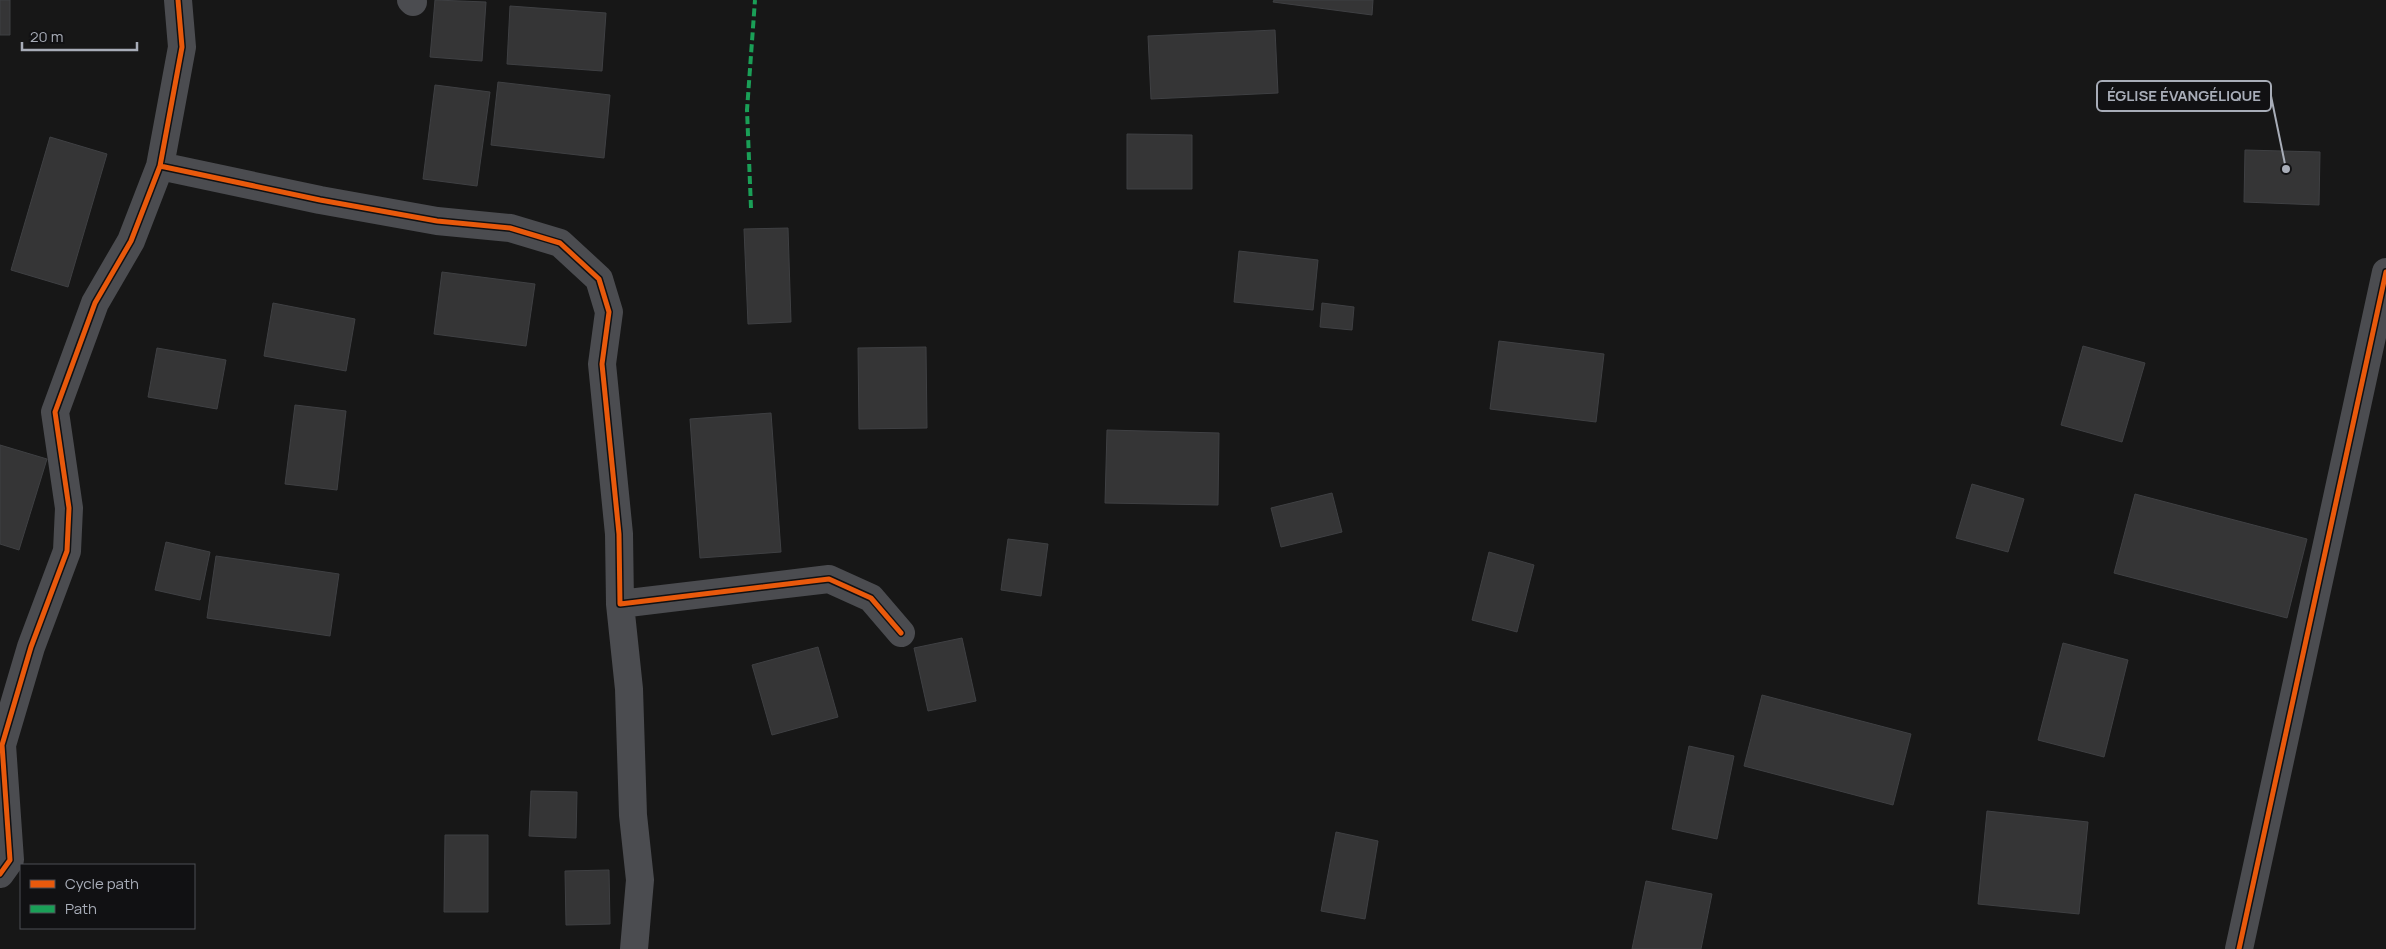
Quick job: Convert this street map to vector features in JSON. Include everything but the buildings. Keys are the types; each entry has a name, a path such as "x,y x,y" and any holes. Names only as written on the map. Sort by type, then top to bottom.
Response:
{"street":[{"path":"0,874 10,860 2,745 31,647 67,551 69,508 55,412 95,303 131,241 160,166 182,46 178,0"},
{"path":"160,166 320,200 437,221 510,228 560,243 600,279 609,312 602,364 619,534 620,604 629,689 633,815 640,880 634,949"},
{"path":"2240,949 2386,272"},
{"path":"620,604 829,579 871,598 901,633"}],"marked path":[{"path":"751,208 747,110 755,0"}],"cycle path":[{"path":"0,874 10,860 2,745 31,647 67,551 69,508 55,412 95,303 131,241 160,166 182,47 178,0"},
{"path":"160,166 320,200 437,221 510,228 560,243 599,279 609,312 602,364 619,534 620,604 829,579 871,598 901,633"},
{"path":"2239,949 2386,272"}],"place":[{"name":"ÉGLISE ÉVANGÉLIQUE","path":"2286,169"}]}
